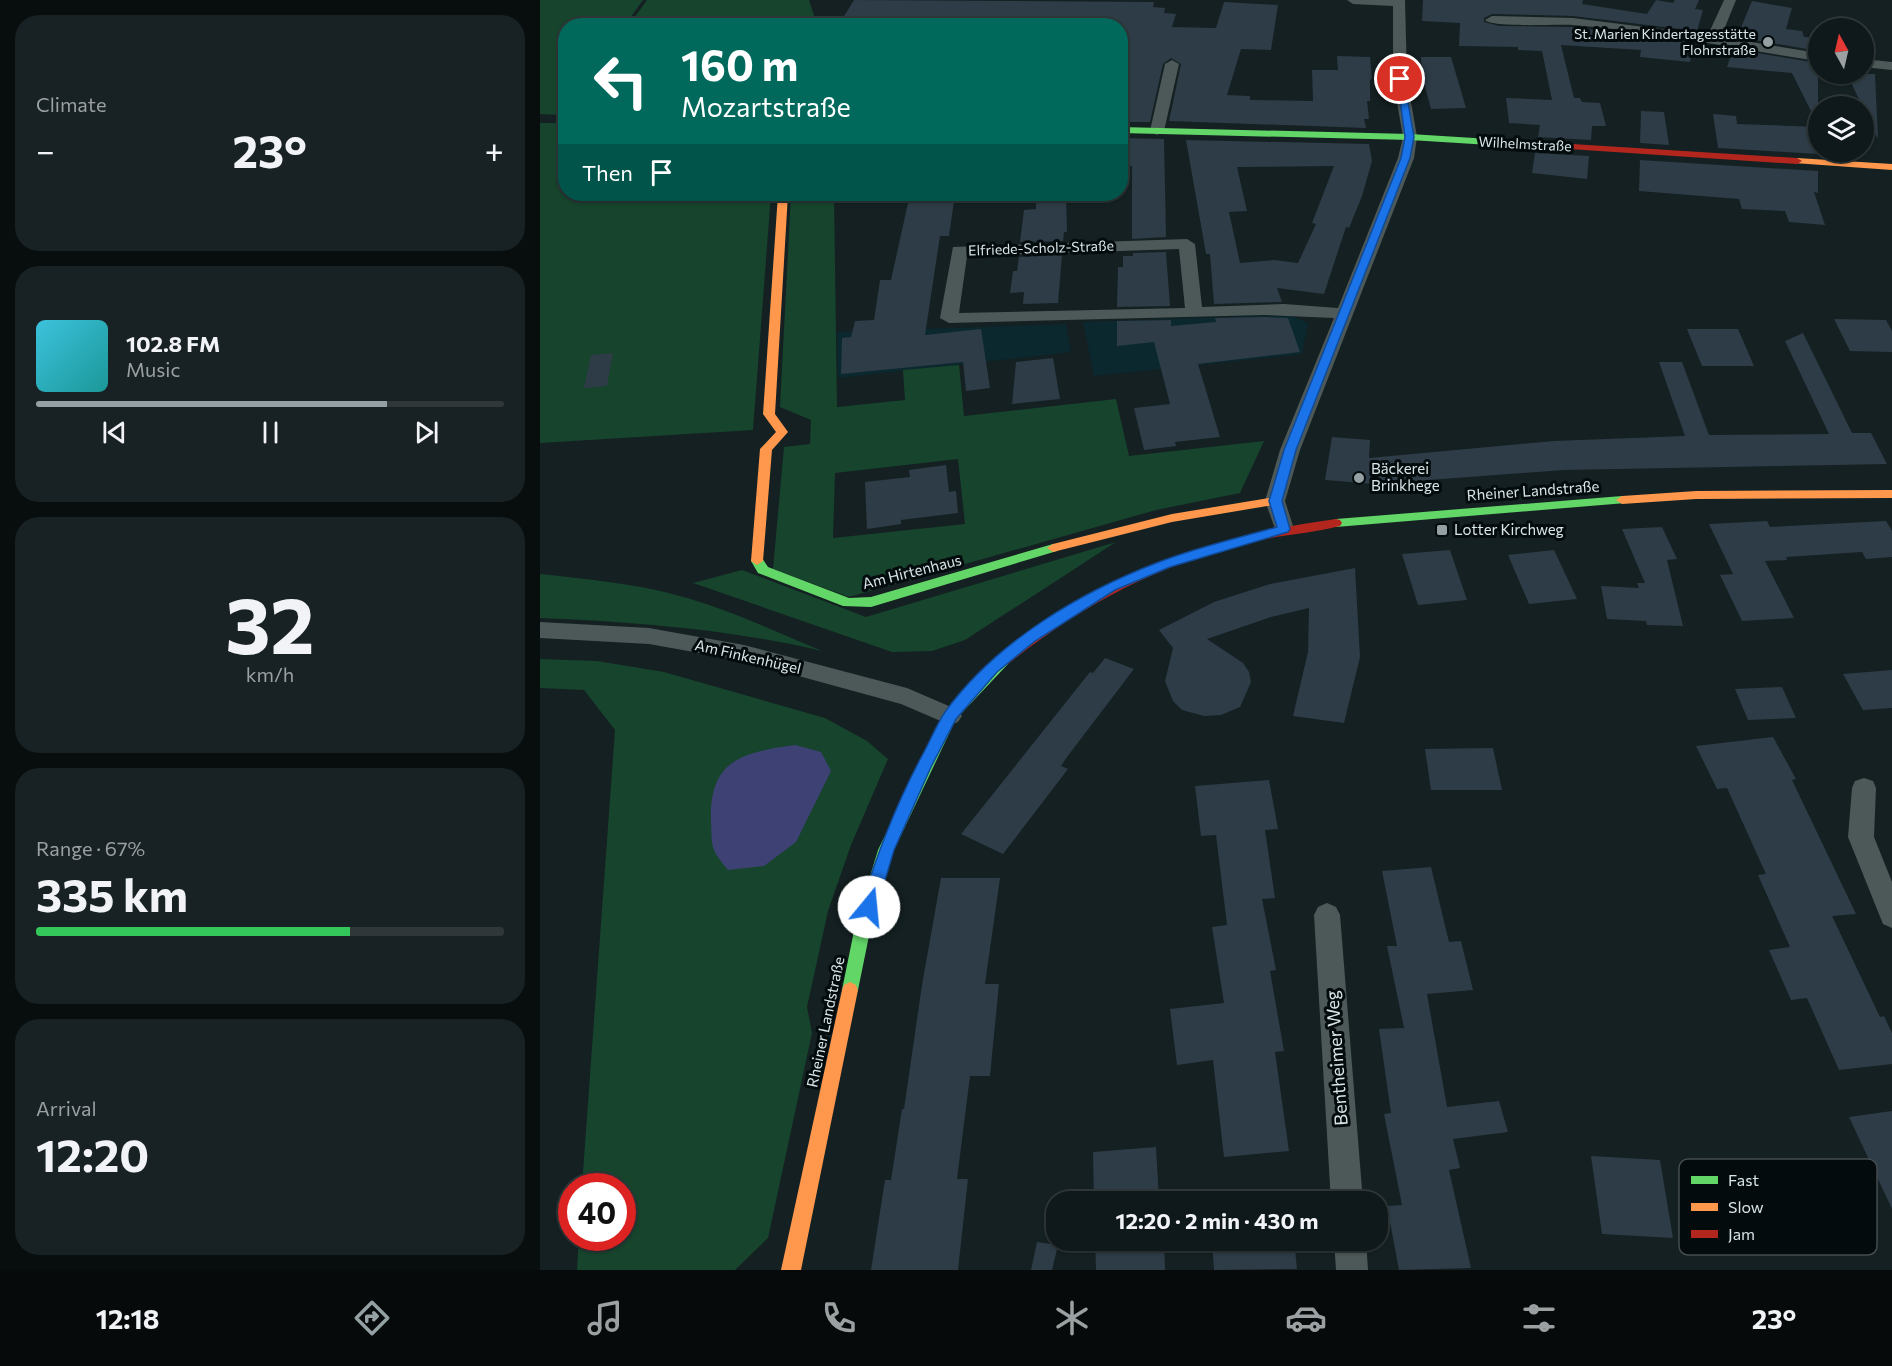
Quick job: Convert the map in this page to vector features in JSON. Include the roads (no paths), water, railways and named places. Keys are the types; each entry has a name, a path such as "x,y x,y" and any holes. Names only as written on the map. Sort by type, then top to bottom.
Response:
{"street":[{"path":"1284,529 1275,501 1290,450 1406,158 1410,137 1400,79 1399,1 1353,0"},
{"path":"1713,40 1730,0"},
{"path":"1492,20 1531,18 1713,40 1808,55"},
{"path":"1157,130 1172,64"},
{"path":"1874,64 1892,66"},
{"name":"Wilhelmstraße","path":"1128,130 1410,137 1892,167"},
{"name":"Am Hirtenhaus","path":"783,201 769,414 782,432 766,449 756,560 763,570 848,603 871,602 1114,531 1217,508 1275,501"},
{"name":"Elfriede-Scholz-Straße","path":"1194,312 1188,244 959,251 949,318 1074,316 1194,312 1309,308 1344,314"},
{"name":"Rheiner Landstraße","path":"791,1270 863,926 886,850 950,716 992,669 1030,637 1092,598 1165,564 1284,529 1397,517 1696,495 1892,494"},
{"name":"Am Finkenhügel","path":"540,630 649,636 744,653 907,697 950,716"},
{"path":"1864,788 1861,837 1892,916"},
{"name":"Bentheimer Weg","path":"1327,915 1346,1191"},
{"path":"1351,1251 1352,1270"}],"water":[{"path":"795,745 821,752 831,771 796,842 764,866 728,870 715,852 712,842 712,800 716,784 723,771 733,762 745,756"}],"place":[{"name":"St. Marien Kindertagesstätte Flohrstraße","path":"1768,42"},
{"name":"Bäckerei Brinkhege","path":"1359,478"},
{"name":"Lotter Kirchweg","path":"1442,530"}]}
